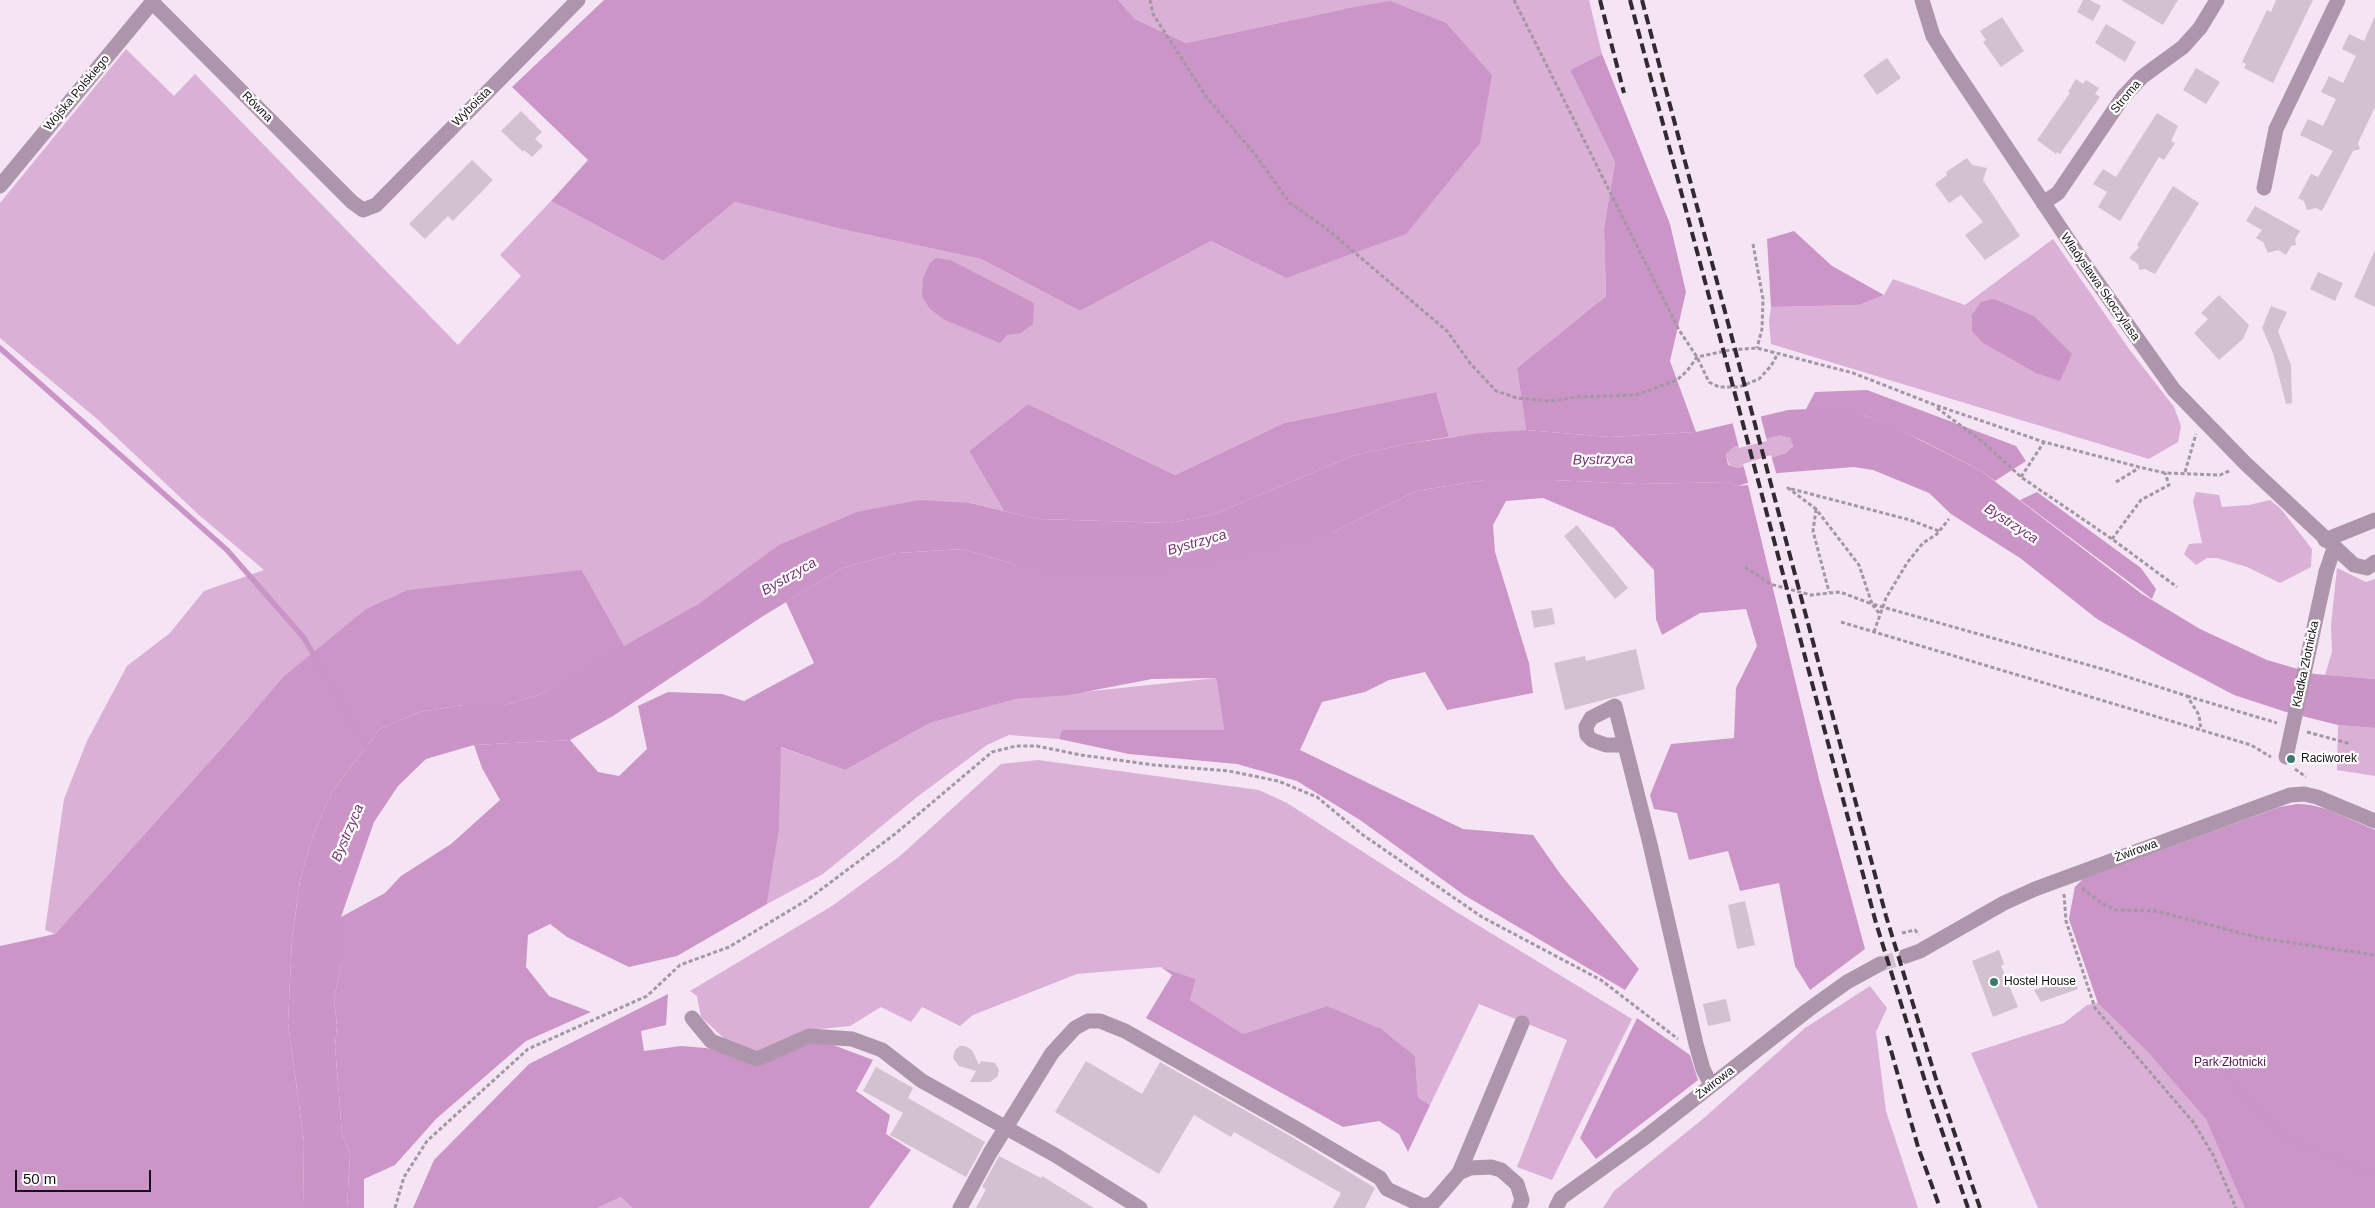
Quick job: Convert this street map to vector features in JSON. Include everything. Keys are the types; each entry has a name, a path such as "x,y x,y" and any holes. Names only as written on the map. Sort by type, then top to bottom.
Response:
{"street":[{"name":"Wyboista","path":"363,210 376,205 578,0"},
{"name":"Władysława Skoczylasa","path":"1922,0 1933,36 2043,203 2174,390 2245,463 2329,544 2358,567 2367,568 2375,562"},
{"name":"Stroma","path":"2043,203 2058,193 2123,97 2142,77 2183,47 2200,28 2217,0"},
{"path":"2264,188 2276,129 2338,0"},
{"name":"Równa","path":"153,1 352,202 363,210"},
{"name":"Wojska Polskiego","path":"0,186 153,1"},
{"path":"2329,544 2375,520"},
{"name":"Kładka Złotnicka","path":"2286,757 2326,572 2329,544"},
{"path":"1624,745 1652,853 1696,1044 1703,1069 1712,1085"},
{"name":"Żwirowa","path":"1906,956 1920,951 2004,903 2067,877 2290,795 2304,794 2317,797 2375,821"},
{"name":"Żwirowa","path":"1556,1208 1561,1198 1642,1140 1839,988 1880,964"},
{"path":"692,1018 711,1040 758,1059 810,1036 852,1039 882,1050 922,1081 1140,1208"},
{"path":"960,1208 1005,1128 1052,1053 1075,1028 1088,1022 1100,1021 1125,1031 1297,1129 1380,1178 1387,1189 1424,1206 1433,1203 1459,1173 1522,1023"},
{"path":"1459,1173 1481,1166 1501,1170 1510,1175 1521,1192 1522,1200 1518,1208"}],"path":[{"path":"1150,0 1153,14 1201,90 1254,153 1290,203 1327,229 1447,331 1470,363 1496,391 1517,398 1551,401 1577,397 1636,395 1677,380 1687,371 1697,357 1730,350 1757,348 1777,355 1853,373 1935,406 2044,442 2139,468 2165,473 2220,474 2245,463"},
{"path":"1514,0 1679,330 1697,357 1709,382 1719,387 1739,387 1759,379 1771,366 1777,355"},
{"path":"1753,244 1763,299 1762,329 1757,348"},
{"path":"1935,406 1983,442 2021,478 2112,539 2177,587"},
{"path":"2185,472 2201,419"},
{"path":"2021,478 2044,442"},
{"path":"2116,482 2139,468"},
{"path":"2112,539 2141,500 2169,485 2165,473"},
{"path":"1879,613 1872,604 1859,565 1816,509 1788,488 1910,520 1939,531"},
{"path":"1816,509 1813,531 1829,592"},
{"path":"1874,632 1879,613 1907,564 1923,543 1939,531 1949,519"},
{"path":"1745,567 1770,584 1811,595 1840,592 1882,607 2106,670 2287,726"},
{"path":"1841,622 2252,745 2270,757 2284,762 2286,757"},
{"path":"2187,696 2199,715 2200,730"},
{"path":"2305,731 2351,744"},
{"path":"395,1208 404,1178 427,1141 528,1049 647,996 680,965 729,947 807,900 895,834 992,752 1016,746 1037,746 1154,765 1229,771 1278,781 1317,797 1363,835 1482,917 1601,980 1683,1043 1696,1044"},
{"path":"2236,1208 2214,1155 2194,1123 2095,1008 2066,921 2064,893 2067,877 2101,903 2116,910 2156,911 2260,938 2375,955"},
{"path":"1902,933 1915,930"}],"green space":[{"path":"604,0 1118,0 1135,19 1186,43 1390,1 1446,23 1492,75 1480,143 1406,234 1286,278 1211,241 1080,311 981,259 841,229 735,202 663,261 551,201 588,160 512,87"},
{"path":"1118,0 1589,0 1602,54 1570,70 1615,162 1604,228 1606,296 1517,368 1526,430 1449,437 1436,392 1284,423 1175,475 1028,404 969,451 1004,511 970,503 700,603 625,647 582,570 282,678 55,934 45,930 64,799 87,741 127,666 170,633 204,591 264,570 199,515 96,418 0,338 0,203 126,49 174,96 195,74 458,345 521,276 500,255 551,201 663,261 735,202 841,229 981,259 1080,311 1211,241 1286,278 1344,9 1186,43 1135,19"},
{"path":"1602,54 1670,224 1686,292 1670,361 1696,432 1609,437 1526,430 1517,368 1606,296 1604,228 1615,162 1570,70"},
{"path":"1794,231 1832,266 1884,295 1859,305 1771,307 1767,239"},
{"path":"2053,239 2129,349 2174,407 2181,426 2178,442 2149,459 1771,344 1769,321 1771,307 1859,305 1884,295 1893,279 1965,305"},
{"path":"1867,390 2016,446 2026,461 1995,481 1980,470 1921,440 1864,415 1806,409 1815,392"},
{"path":"1436,392 1449,437 1405,444 1352,456 1215,514 1170,523 1038,519 1004,511 969,451 1028,404 1175,475 1284,423"},
{"path":"1780,434 1790,438 1793,446 1786,453 1739,468 1729,465 1726,454 1734,447"},
{"path":"1484,480 1553,480 1638,484 1727,482 1738,486 1748,485 1819,779 1865,949 1810,990 1795,966 1779,883 1740,891 1728,851 1689,860 1677,813 1654,809 1650,795 1671,744 1734,738 1736,688 1757,646 1746,609 1700,613 1662,635 1656,619 1654,570 1614,528 1543,498 1506,501 1493,525 1495,552 1529,663 1533,693 1447,710 1425,672 1389,680 1365,692 1322,702 1300,750 1463,829 1533,835 1561,875 1639,969 1625,990 1464,895 1360,820 1297,781 1237,764 1129,754 1059,739 1062,730 1224,730 1216,678 1152,679 1069,695 1016,699 930,723 845,770 781,747 779,830 767,904 677,956 629,967 567,937 550,924 528,935 526,967 549,996 591,1012 526,1041 436,1119 395,1165 364,1179 364,1208 347,1208 350,1155 342,1133 335,1046 337,1026 334,999 341,965 341,917 385,893 401,876 451,844 500,800 482,768 474,745 570,740 598,772 619,776 647,749 638,706 668,692 722,694 744,701 814,663 786,602 842,568 897,553 962,549 1017,565 1333,532 1416,491"},
{"path":"2037,492 2141,568 2156,589 2152,599 2020,500"},
{"path":"2196,492 2219,495 2222,507 2249,505 2270,500 2281,509 2312,549 2311,567 2280,583 2247,567 2217,558 2207,558 2196,565 2184,554 2189,544 2202,543 2193,501"},
{"path":"2337,568 2366,582 2375,579 2375,679 2325,675 2332,652 2331,625"},
{"path":"582,570 625,647 538,695 505,705 463,705 420,712 380,729 333,790 313,835 300,880 292,939 288,1023 304,1142 303,1208 0,1208 0,946 55,934 282,678 366,609 408,590"},
{"path":"1216,678 1224,730 1063,730 1059,739 1009,735 987,745 917,797 823,874 767,904 779,830 780,747 845,770 930,723 1016,699"},
{"path":"2338,725 2375,728 2375,776 2337,770"},
{"path":"1038,760 1259,790 1287,803 1458,913 1632,1019 1552,1180 1517,1167 1567,1040 1479,1004 1430,1105 1418,1099 1415,1056 1327,1006 1243,1034 1190,1000 1196,979 1161,967 1077,974 973,1015 960,1026 922,1007 911,1022 881,1007 850,1026 810,1030 757,1054 725,1039 701,1017 697,996 690,991 832,906 900,856 1001,764"},
{"name":"Park Złotnicki","path":"2298,804 2326,809 2375,830 2375,1208 2038,1208 1971,1053 2064,1023 2087,1005 2098,1003 2069,919 2075,887 2083,879 2280,807"},
{"name":"Park Złotnicki","path":"2298,804 2326,809 2375,830 2375,1208 2245,1208 2206,1119 2149,1053 2098,1003 2069,919 2075,887 2083,879 2280,807"},
{"path":"1161,967 1196,979 1190,1000 1243,1034 1327,1006 1381,1029 1415,1056 1418,1098 1430,1105 1408,1152 1399,1134 1379,1121 1343,1127 1146,1018 1172,975"},
{"path":"1870,986 1887,1008 1876,1032 1886,1111 1918,1208 1603,1208 1614,1191 1704,1118 1805,1028"},
{"path":"668,994 666,1025 641,1031 644,1051 681,1046 706,1048 720,1051 755,1065 814,1041 828,1043 873,1060 856,1091 890,1115 886,1134 911,1150 869,1208 632,1208 621,1197 597,1208 413,1208 434,1160 529,1064"},
{"path":"1637,1018 1690,1055 1698,1080 1596,1159 1580,1138"},
{"path":"621,1197 632,1208 597,1208"}],"water":[{"path":"936,258 950,260 1034,303 1033,324 1021,333 1007,335 1000,343 945,320 930,309 922,296 923,278 930,263"},
{"path":"1994,299 2034,316 2072,354 2060,381 2036,373 1983,343 1972,331 1972,315 1981,302"},
{"name":"Bystrzyca","path":"1829,408 1864,415 1900,430 1980,470 2142,594 2200,629 2267,660 2315,674 2375,679 2375,728 2338,725 2286,712 2234,695 2166,659 2097,619 2020,558 1951,514 1929,493 1873,470 1854,467 1778,473 1738,486 1727,482 1638,484 1553,480 1484,480 1416,491 1333,532 1232,559 1148,573 1077,577 1017,565 962,549 897,553 842,568 760,618 613,716 570,740 474,745 426,759 398,786 374,822 341,917 341,965 334,999 337,1026 335,1046 342,1133 350,1155 347,1208 303,1208 304,1142 288,1023 292,939 300,880 313,835 333,790 380,729 420,712 463,705 505,705 538,695 700,603 779,545 857,512 919,500 970,503 1038,519 1170,523 1215,514 1352,456 1405,444 1480,433 1526,430 1609,437 1696,432 1788,410","holes":["1780,435 1790,438 1793,446 1786,453 1739,468 1728,465 1726,454 1734,447"]}],"pier":[{"path":"1760,414 1767,441 1739,448 1732,421"},
{"path":"1771,455 1777,476 1749,486 1743,464"}],"building":[{"path":"2083,0 2090,0 2101,6 2093,21 2077,12"},
{"path":"2121,0 2178,0 2163,25"},
{"path":"2276,0 2313,0 2273,83 2244,68 2246,64 2242,62 2267,10 2271,12"},
{"path":"2375,16 2375,107 2358,143 2360,149 2353,151 2322,211 2316,208 2307,210 2304,201 2298,198 2311,174 2318,177 2333,151 2300,135 2308,119 2323,126 2336,99 2321,92 2329,76 2343,83 2356,56 2342,49 2349,34 2364,41"},
{"path":"2002,17 2024,51 2001,67 1983,42 1986,40 1980,31"},
{"path":"2106,24 2136,42 2125,62 2095,43"},
{"path":"1887,58 1901,78 1877,95 1863,75"},
{"path":"2196,68 2220,82 2206,104 2183,90"},
{"path":"2076,79 2083,84 2086,80 2099,88 2095,94 2100,97 2060,154 2057,152 2056,154 2037,140 2070,93 2068,92"},
{"path":"521,111 542,132 535,139 543,146 532,157 524,150 523,152 501,131"},
{"path":"2157,113 2178,126 2171,141 2175,143 2164,160 2159,157 2120,221 2098,207 2107,192 2093,184 2103,169 2116,177"},
{"path":"1967,158 1972,165 1987,168 1983,180 2020,236 1985,260 1965,235 1983,222 1961,195 1949,203 1935,184 1947,175 1946,172"},
{"path":"472,160 493,180 453,221 448,216 425,239 409,224"},
{"path":"2173,186 2199,203 2155,274 2145,269 2139,270 2138,264 2129,258 2139,247 2137,245"},
{"path":"2255,206 2300,231 2295,239 2296,245 2291,246 2286,255 2278,250 2268,253 2263,242 2256,238 2262,230 2246,221"},
{"path":"2375,250 2375,307 2354,297"},
{"path":"2318,272 2343,283 2335,301 2310,289"},
{"path":"2219,295 2249,325 2243,339 2219,360 2194,333 2208,319 2201,313"},
{"path":"2271,306 2287,312 2278,331 2291,365 2292,403 2286,404 2273,353 2262,328"},
{"path":"1577,525 1628,588 1615,599 1564,536"},
{"path":"1552,608 1555,624 1534,628 1531,611"},
{"path":"1636,649 1645,689 1565,710 1554,663 1585,656 1586,661"},
{"path":"1745,901 1755,945 1737,949 1728,905"},
{"name":"Hostel House","path":"1999,950 2004,964 2001,966 2018,1007 1993,1017 1972,961"},
{"path":"2072,976 2078,989 2041,1002 2034,990"},
{"path":"1726,999 1731,1021 1708,1026 1703,1004"},
{"path":"960,1046 965,1046 972,1050 979,1065 981,1061 995,1063 999,1070 997,1077 990,1082 970,1082 976,1071 959,1066 953,1058 955,1050"},
{"path":"1086,1061 1142,1094 1160,1062 1292,1137 1375,1188 1365,1208 1333,1208 1341,1193 1234,1132 1231,1137 1194,1115 1159,1174 1055,1112"},
{"path":"876,1067 913,1088 908,1098 985,1142 966,1177 890,1135 903,1113 863,1091"},
{"path":"999,1156 1041,1178 1042,1176 1094,1208 976,1208 986,1189 982,1187"}],"waterway":[{"path":"0,348 227,550 304,638 368,751"},
{"path":"2219,1064 2250,1105 2279,1134 2367,1172 2375,1172"}],"tunnel":[{"path":"1880,964 1906,956"}],"railway":[{"path":"1600,0 1624,93"},
{"path":"1630,0 1876,923 1925,1081 1968,1208"},
{"path":"1642,0 1886,916 1936,1079 1980,1208"},
{"path":"1887,1036 1918,1147 1940,1208"}],"place":[{"name":"Raciworek","path":"2291,759"},
{"name":"Hostel House","path":"1994,982"}]}
